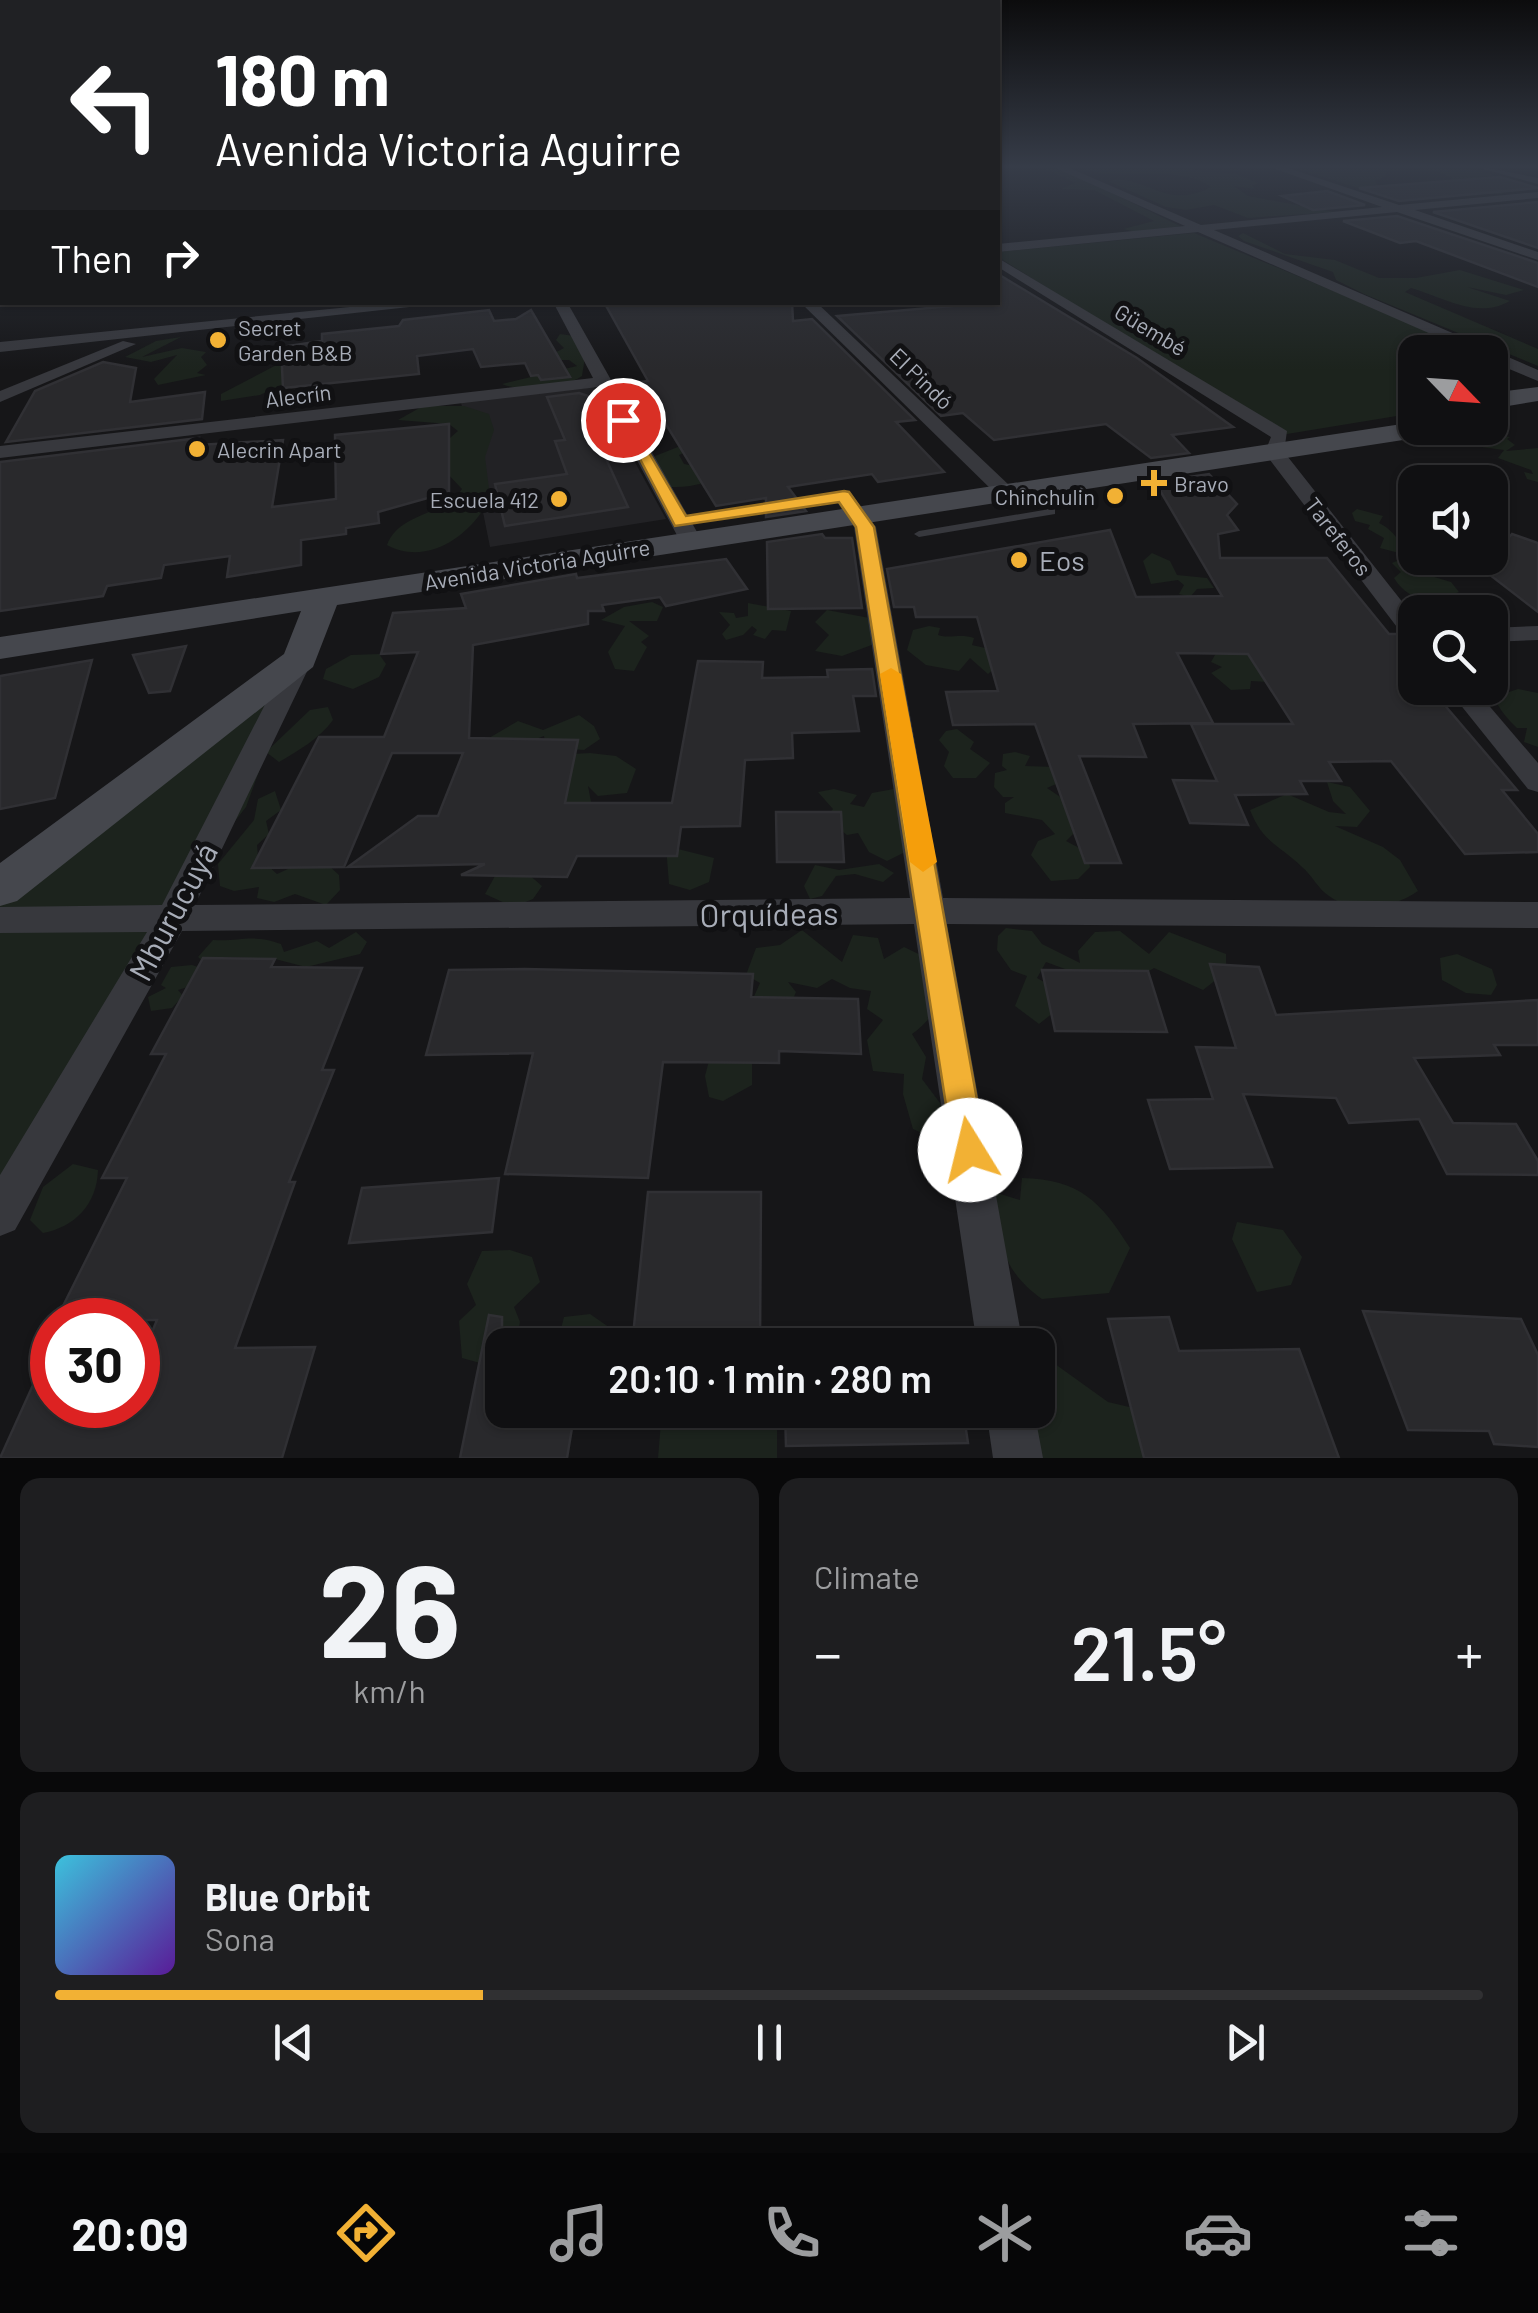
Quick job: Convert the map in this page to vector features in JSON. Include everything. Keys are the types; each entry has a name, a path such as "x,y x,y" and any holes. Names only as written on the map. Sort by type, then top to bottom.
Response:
{"main road":[{"path":"1508,399 1538,394"},
{"path":"1508,415 1538,410"},
{"name":"Avenida Victoria Aguirre","path":"0,629 1278,443 1398,417"},
{"name":"Avenida Victoria Aguirre","path":"1008,483 1278,443 1398,431"},
{"name":"Avenida Victoria Aguirre","path":"0,648 323,598 685,531"},
{"name":"Mburucuyá","path":"300,659 323,598"},
{"path":"0,888 300,659"}],"street":[{"path":"1000,248 1154,234"},
{"path":"1208,234 1443,335"},
{"path":"1474,234 1538,256"},
{"name":"Güembé","path":"1000,263 1278,443"},
{"path":"0,347 419,305"},
{"path":"562,305 685,531"},
{"name":"El Pindó","path":"810,305 1008,483"},
{"path":"0,397 212,310"},
{"path":"1508,363 1538,376"},
{"name":"Alecrín","path":"0,452 602,382"},
{"name":"Tareferos","path":"1278,443 1398,610"},
{"path":"850,504 865,527 932,911 997,1328"},
{"path":"1508,634 1538,633"},
{"name":"Mburucuyá","path":"0,1215 171,920 300,659"},
{"path":"1474,705 1538,782"},
{"name":"Orquídeas","path":"0,920 932,911 1538,915"},
{"path":"1013,1428 1018,1458"}],"lane":[{"path":"919,534 1051,512 1008,483"}],"shaded area":[{"path":"1196,234 1439,335 1398,335 1398,416 1281,435 1000,258 1000,252"},
{"path":"1245,234 1285,254 1335,260 1379,278 1416,278 1460,270 1524,290 1506,295 1467,287 1510,301 1485,308 1460,305 1411,288 1405,292 1505,335 1463,335 1364,294 1336,280 1333,272 1244,241 1238,236"},
{"path":"560,334 574,336 585,357 582,376 543,388 502,384 577,366 569,360 541,360 564,348 556,340"},
{"path":"1508,336 1538,349 1538,366 1508,354"},
{"path":"181,337 142,357 182,348 206,352 201,357 207,365 197,373 206,375 158,385 154,379 177,355 151,362 125,357 156,341"},
{"path":"284,361 290,381 260,395 221,401 221,394"},
{"path":"594,387 666,519 490,547 461,402"},
{"path":"423,406 464,406 489,414 494,430 485,457 490,497 472,524 447,544 433,550 402,551 387,545 393,534 445,504 462,489 446,472 449,449 412,471 458,431 449,424 398,420"},
{"path":"1508,440 1515,445 1506,451 1538,448 1538,482 1527,479 1524,472 1533,474 1531,470 1498,458 1504,450 1467,445 1508,445"},
{"path":"683,445 695,447 679,455 684,464 734,473 686,486 656,485 655,456"},
{"path":"1357,509 1383,516 1379,523 1398,540 1398,553 1380,548 1384,538 1368,529 1370,525 1355,521 1352,513"},
{"path":"1152,553 1170,561 1177,575 1207,578 1214,588 1197,589 1190,597 1179,594 1184,585 1178,580 1151,584 1143,561"},
{"path":"1398,575 1431,575 1451,582 1459,592 1413,595 1394,578"},
{"path":"652,602 663,607 657,621 629,621 649,636 641,642 647,647 634,671 615,669 608,652 625,626 601,620 624,607"},
{"path":"748,603 791,611 786,631 772,630 765,639 753,635 757,630 752,626 743,635 726,640 722,634 730,625 719,612 734,613 736,618 748,616"},
{"path":"827,610 875,619 877,643 842,656 815,651 829,635 815,622"},
{"path":"940,628 938,635 974,638 972,645 985,648 998,643 1001,662 988,674 970,658 959,671 926,665 907,650 913,630"},
{"path":"1235,644 1398,684 1398,690 1251,681 1250,689 1231,690 1211,673 1222,667 1211,662 1215,655 1228,654"},
{"path":"379,654 386,664 379,677 353,689 323,679 326,669 351,655"},
{"path":"300,659 246,807 194,874 0,1215 0,888"},
{"path":"1518,689 1538,693 1538,747 1524,742 1527,728 1517,728 1499,707 1508,705 1508,692"},
{"path":"328,707 333,720 308,744 279,762 266,752 310,710"},
{"path":"579,715 594,726 600,739 584,750 546,747 544,736 528,742 489,738 518,721 543,730"},
{"path":"957,729 974,742 970,749 990,763 976,778 953,778 944,766 949,752 939,740 946,731"},
{"path":"573,754 616,756 636,769 627,793 598,796 588,786 592,807 552,805"},
{"path":"1003,754 1030,756 1025,766 1055,767 1063,781 1047,788 1084,813 1079,828 1066,841 1087,852 1090,867 1078,879 1051,881 1031,855 1038,841 1055,834 1042,820 1005,813 1005,803 1014,797 1003,797 994,787 995,773 1007,770 1002,766"},
{"path":"1327,782 1350,787 1370,811 1357,827 1335,826 1383,847 1400,860 1418,891 1398,902 1374,907 1339,902 1260,830 1250,810 1287,794 1329,812 1346,814 1333,801"},
{"path":"834,789 857,795 850,804 864,807 872,793 894,789 909,850 887,861 869,852 858,833 847,835 826,818 833,809 818,792"},
{"path":"275,791 281,810 266,821 269,834 257,845 258,857 277,874 301,863 326,863 339,875 340,890 326,905 295,894 274,902 257,898 259,887 234,891 220,886 218,864 254,820 258,799"},
{"path":"666,846 714,858 709,882 690,890 669,884"},
{"path":"879,864 894,873 883,882 855,874 836,876 822,896 810,899 804,886 815,865 839,870"},
{"path":"520,867 542,886 533,899 513,907 485,894 495,876"},
{"path":"1006,928 1032,931 1042,944 1080,963 1078,951 1095,932 1120,931 1149,954 1169,932 1226,954 1226,972 1203,990 1154,968 1133,981 1084,976 1046,962 1037,978 1058,990 1063,1005 1039,1024 1015,1006 1027,976 1011,970 997,950 998,936"},
{"path":"802,930 842,962 853,935 878,938 884,959 904,947 948,968 938,1005 912,1034 926,1057 922,1079 946,1111 928,1136 913,1129 903,1094 904,1074 873,1071 867,1040 883,1020 867,1009 871,991 850,988 832,979 817,988 788,982 796,992 788,1011 751,1003 760,983 746,975 756,948 780,945"},
{"path":"356,932 367,942 360,954 306,967 275,959 228,957 205,963 198,957 213,940 261,939 281,944 284,952 317,941 329,948"},
{"path":"1457,954 1492,969 1497,985 1491,995 1466,993 1442,980 1440,958"},
{"path":"171,967 198,967 191,986 178,990 183,996 172,1008 151,1011 148,997 166,988 161,985"},
{"path":"711,1053 752,1062 752,1085 723,1101 709,1097 705,1076"},
{"path":"73,1164 98,1170 89,1203 65,1225 43,1233 30,1220 43,1187"},
{"path":"1022,1178 1074,1188 1109,1218 1130,1248 1109,1293 1042,1299 1017,1276 1004,1252 994,1192 1020,1200"},
{"path":"1237,1222 1283,1230 1302,1257 1291,1285 1257,1292 1232,1239"},
{"path":"510,1250 532,1257 540,1282 514,1307 519,1328 485,1328 485,1361 480,1363 462,1358 459,1321 476,1305 467,1284 482,1251"},
{"path":"590,1314 610,1328 561,1328 564,1317"},
{"path":"1055,1364 1108,1402 1142,1410 1217,1458 1016,1458 1017,1428 1055,1428"},
{"path":"660,1428 777,1428 777,1458 658,1458"}],"building":[{"path":"1377,234 1451,234 1538,263 1538,287 1416,241 1400,243"},
{"path":"1497,234 1538,234 1538,248"},
{"path":"1000,275 1137,358 1233,427 1172,435 1189,453 1151,458 1106,424 994,440 963,413 941,416 837,316 1000,305"},
{"path":"606,305 792,305 793,321 812,319 915,420 896,422 944,472 878,482 872,474 788,487 806,511 766,517 766,498 716,506 640,382 648,381"},
{"path":"489,310 494,321 516,319 531,310 570,377 541,380 538,375 531,376 525,363 481,367 473,349 417,356 419,374 283,388 281,347 322,341 322,334 399,326 403,320"},
{"path":"103,362 136,368 130,402 205,392 202,419 6,442 35,391"},
{"path":"579,393 600,400 609,416 588,419 628,507 505,526 495,484 567,474 555,441 565,440 547,397"},
{"path":"449,424 449,492 378,512 379,523 346,528 346,534 301,540 301,565 227,577 230,556 164,565 161,578 107,586 103,596 0,611 0,462 199,438 198,445 283,440 272,507 336,499 335,435"},
{"path":"1209,474 1237,504 1227,515 1238,530 1218,534 1220,558 1327,558 1389,634 1398,635 1398,705 1444,705 1517,790 1502,790 1538,834 1538,852 1465,854 1391,761 1329,762 1341,781 1300,781 1307,794 1235,795 1248,825 1190,823 1173,780 1217,781 1191,724 1293,724 1248,654 1177,653 1213,723 1133,724 1146,757 1079,756 1121,863 1085,863 1035,724 953,725 946,692 998,691 977,617 916,617 914,607 894,607 887,569 1110,530 1136,597 1222,596 1155,482"},
{"path":"822,534 825,538 852,538 862,608 768,609 767,542"},
{"path":"1512,534 1538,543 1538,612 1490,575 1508,575 1508,538"},
{"path":"726,559 747,589 666,606 660,597 602,605 604,611 588,611 588,624 473,645 469,738 578,740 565,803 672,803 698,661 763,662 762,678 828,677 827,670 872,669 876,696 853,696 859,731 792,733 793,758 745,760 740,826 681,827 677,856 577,856 567,877 461,875 485,864 348,867 418,816 438,816 463,753 392,753 344,867 252,868 319,737 384,737 418,652 381,654 393,613 466,608 461,594 576,574 577,578"},
{"path":"186,646 170,691 149,693 133,655"},
{"path":"92,660 55,798 0,809 0,676"},
{"path":"776,812 841,812 844,862 777,862"},
{"path":"203,958 275,959 271,967 362,968 322,1070 334,1070 289,1182 295,1182 235,1348 315,1347 282,1458 0,1458 30,1392 30,1428 160,1428 160,1298 67,1298 127,1178 102,1178 166,1054 151,1054"},
{"path":"1210,964 1259,967 1276,1015 1538,1000 1538,1045 1494,1045 1500,1055 1414,1058 1453,1123 1516,1124 1538,1161 1538,1175 1447,1174 1419,1119 1349,1123 1336,1098 1243,1094 1272,1167 1170,1169 1148,1100 1213,1099 1196,1047 1236,1048"},
{"path":"449,970 753,974 751,997 858,999 861,1054 779,1051 779,1063 663,1062 648,1178 505,1174 533,1053 426,1055"},
{"path":"1042,970 1148,971 1167,1032 1055,1031"},
{"path":"499,1178 492,1232 349,1243 362,1188"},
{"path":"648,1192 761,1192 760,1328 634,1328"},
{"path":"1363,1311 1521,1319 1538,1355 1538,1447 1494,1444 1489,1431 1408,1430"},
{"path":"489,1315 502,1317 502,1328 486,1328"},
{"path":"1169,1317 1179,1351 1299,1349 1339,1458 1144,1458 1108,1319"},
{"path":"485,1335 485,1428 572,1428 567,1458 460,1458"},
{"path":"786,1428 966,1428 968,1443 786,1446"}],"slow traffic":[{"path":"891,674 923,862"}],"place":[{"name":"Secret Garden B&B","path":"218,340"},
{"name":"Alecrin Apart","path":"197,449"},
{"name":"Bravo","path":"1154,483"},
{"name":"Chinchulin","path":"1115,496"},
{"name":"Escuela 412","path":"559,499"},
{"name":"Eos","path":"1019,560"}],"route":[{"path":"623,420 681,522 844,496 865,527 970,1150"}]}
